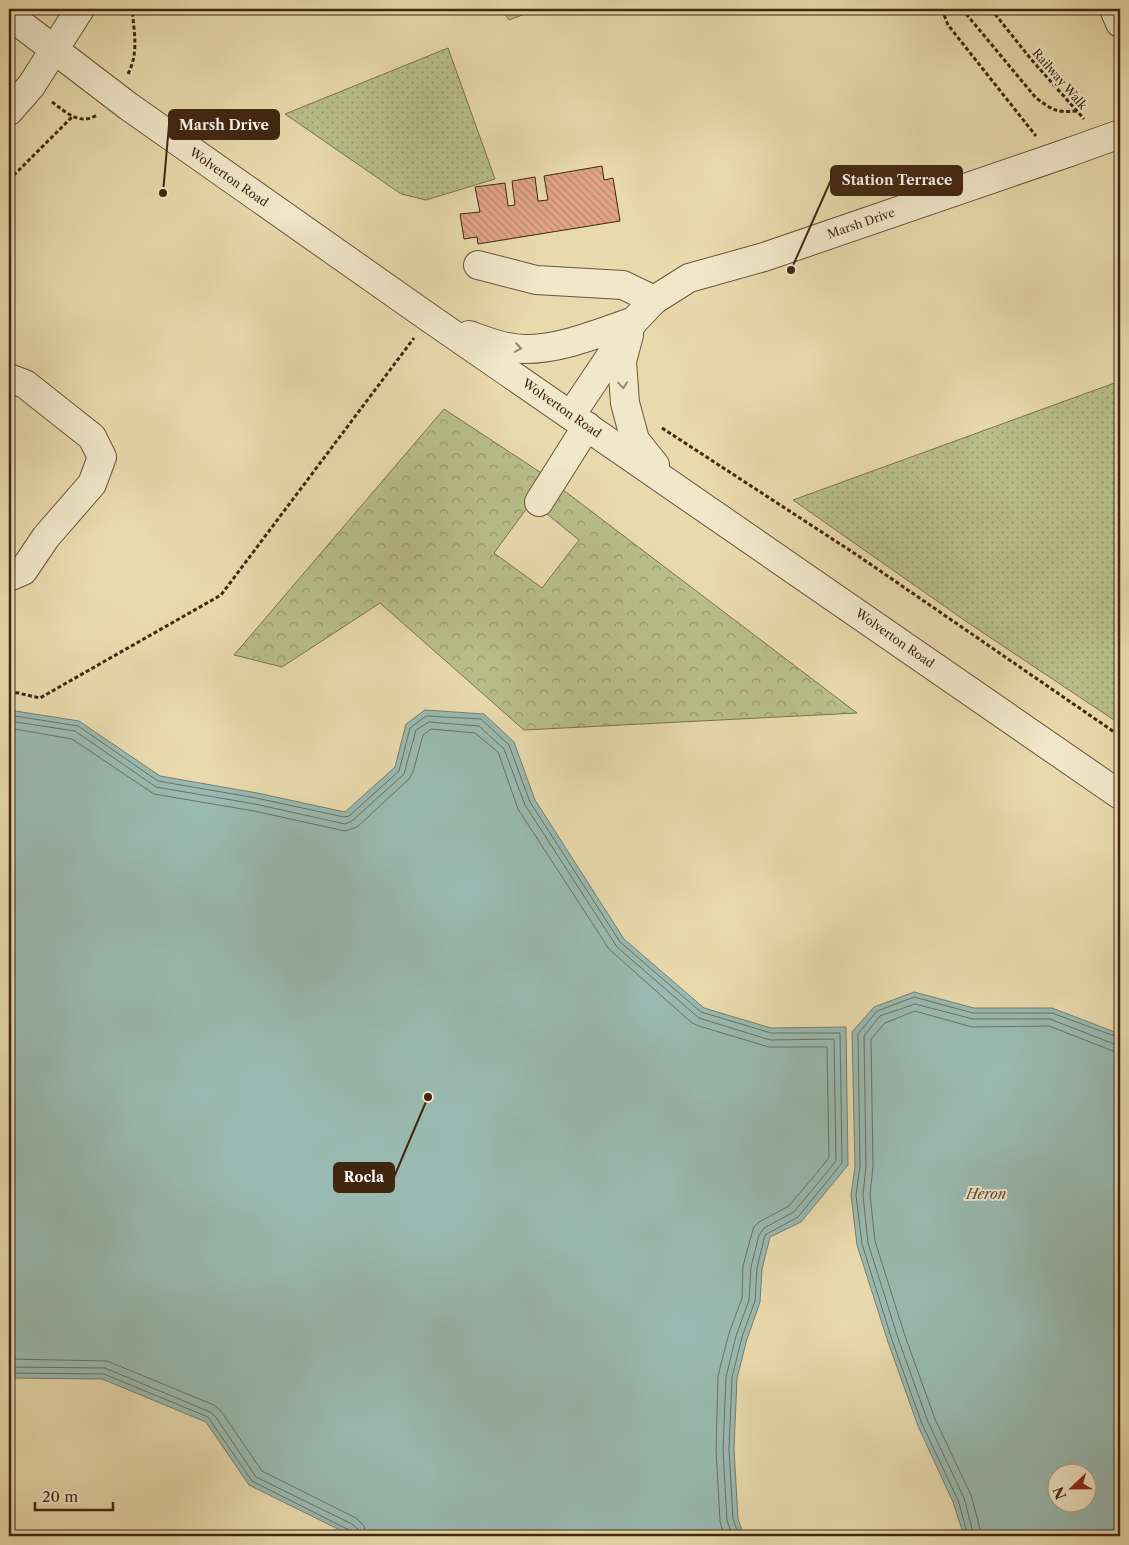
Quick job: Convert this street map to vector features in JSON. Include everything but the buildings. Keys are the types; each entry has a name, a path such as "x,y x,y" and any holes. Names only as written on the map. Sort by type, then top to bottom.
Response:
{"street":[{"path":"9,111 30,86 80,9"},
{"path":"1114,9 1120,24"},
{"name":"Wolverton Road","path":"9,14 128,106 433,320 1120,795"},
{"name":"Marsh Drive","path":"539,502 579,420 634,321 654,300 689,278 764,257 1120,134"},
{"path":"478,265 536,280 623,285 654,300"},
{"path":"433,320 490,343 523,349 548,347 588,337 634,321"},
{"path":"634,321 622,361 624,403 635,440 667,480"},
{"path":"9,378 25,384 92,437 102,457 92,484 46,537 23,570 9,577"}],"path":[{"path":"129,73 135,58 132,9"},
{"path":"944,9 943,12 948,24 1062,155"},
{"path":"962,9 1036,98 1061,113 1077,111"},
{"name":"Railway Walk","path":"991,9 1030,58 1088,124"},
{"path":"58,106 81,120 92,118 98,114"},
{"path":"9,180 73,116"},
{"path":"9,691 40,698 221,595 411,343 433,320"},
{"path":"624,403 857,555 1120,736"}],"green space":[{"path":"501,9 538,9 509,20"},
{"path":"448,48 495,179 426,200 401,194 285,114"},
{"path":"1120,381 1120,724 967,622 793,500"},
{"path":"444,409 549,478 494,553 542,588 579,540 542,510 558,486 857,713 524,730 380,603 282,667 234,655"}],"water":[{"path":"9,710 79,721 160,776 257,793 345,812 395,767 406,724 425,710 484,714 514,742 535,800 624,939 704,1008 771,1028 846,1027 848,1165 801,1222 770,1237 762,1269 760,1302 747,1339 737,1378 734,1449 738,1519 744,1536 352,1536 249,1485 206,1422 102,1379 9,1378"},
{"name":"Heron","path":"914,992 974,1008 1052,1008 1120,1034 1120,1536 964,1536 953,1502 918,1426 888,1342 857,1245 851,1195 855,1167 852,1032 874,1007"}],"place":[{"name":"Marsh Drive","path":"163,193"},
{"name":"Station Terrace","path":"791,270"},
{"name":"Rocla","path":"428,1097"}]}
